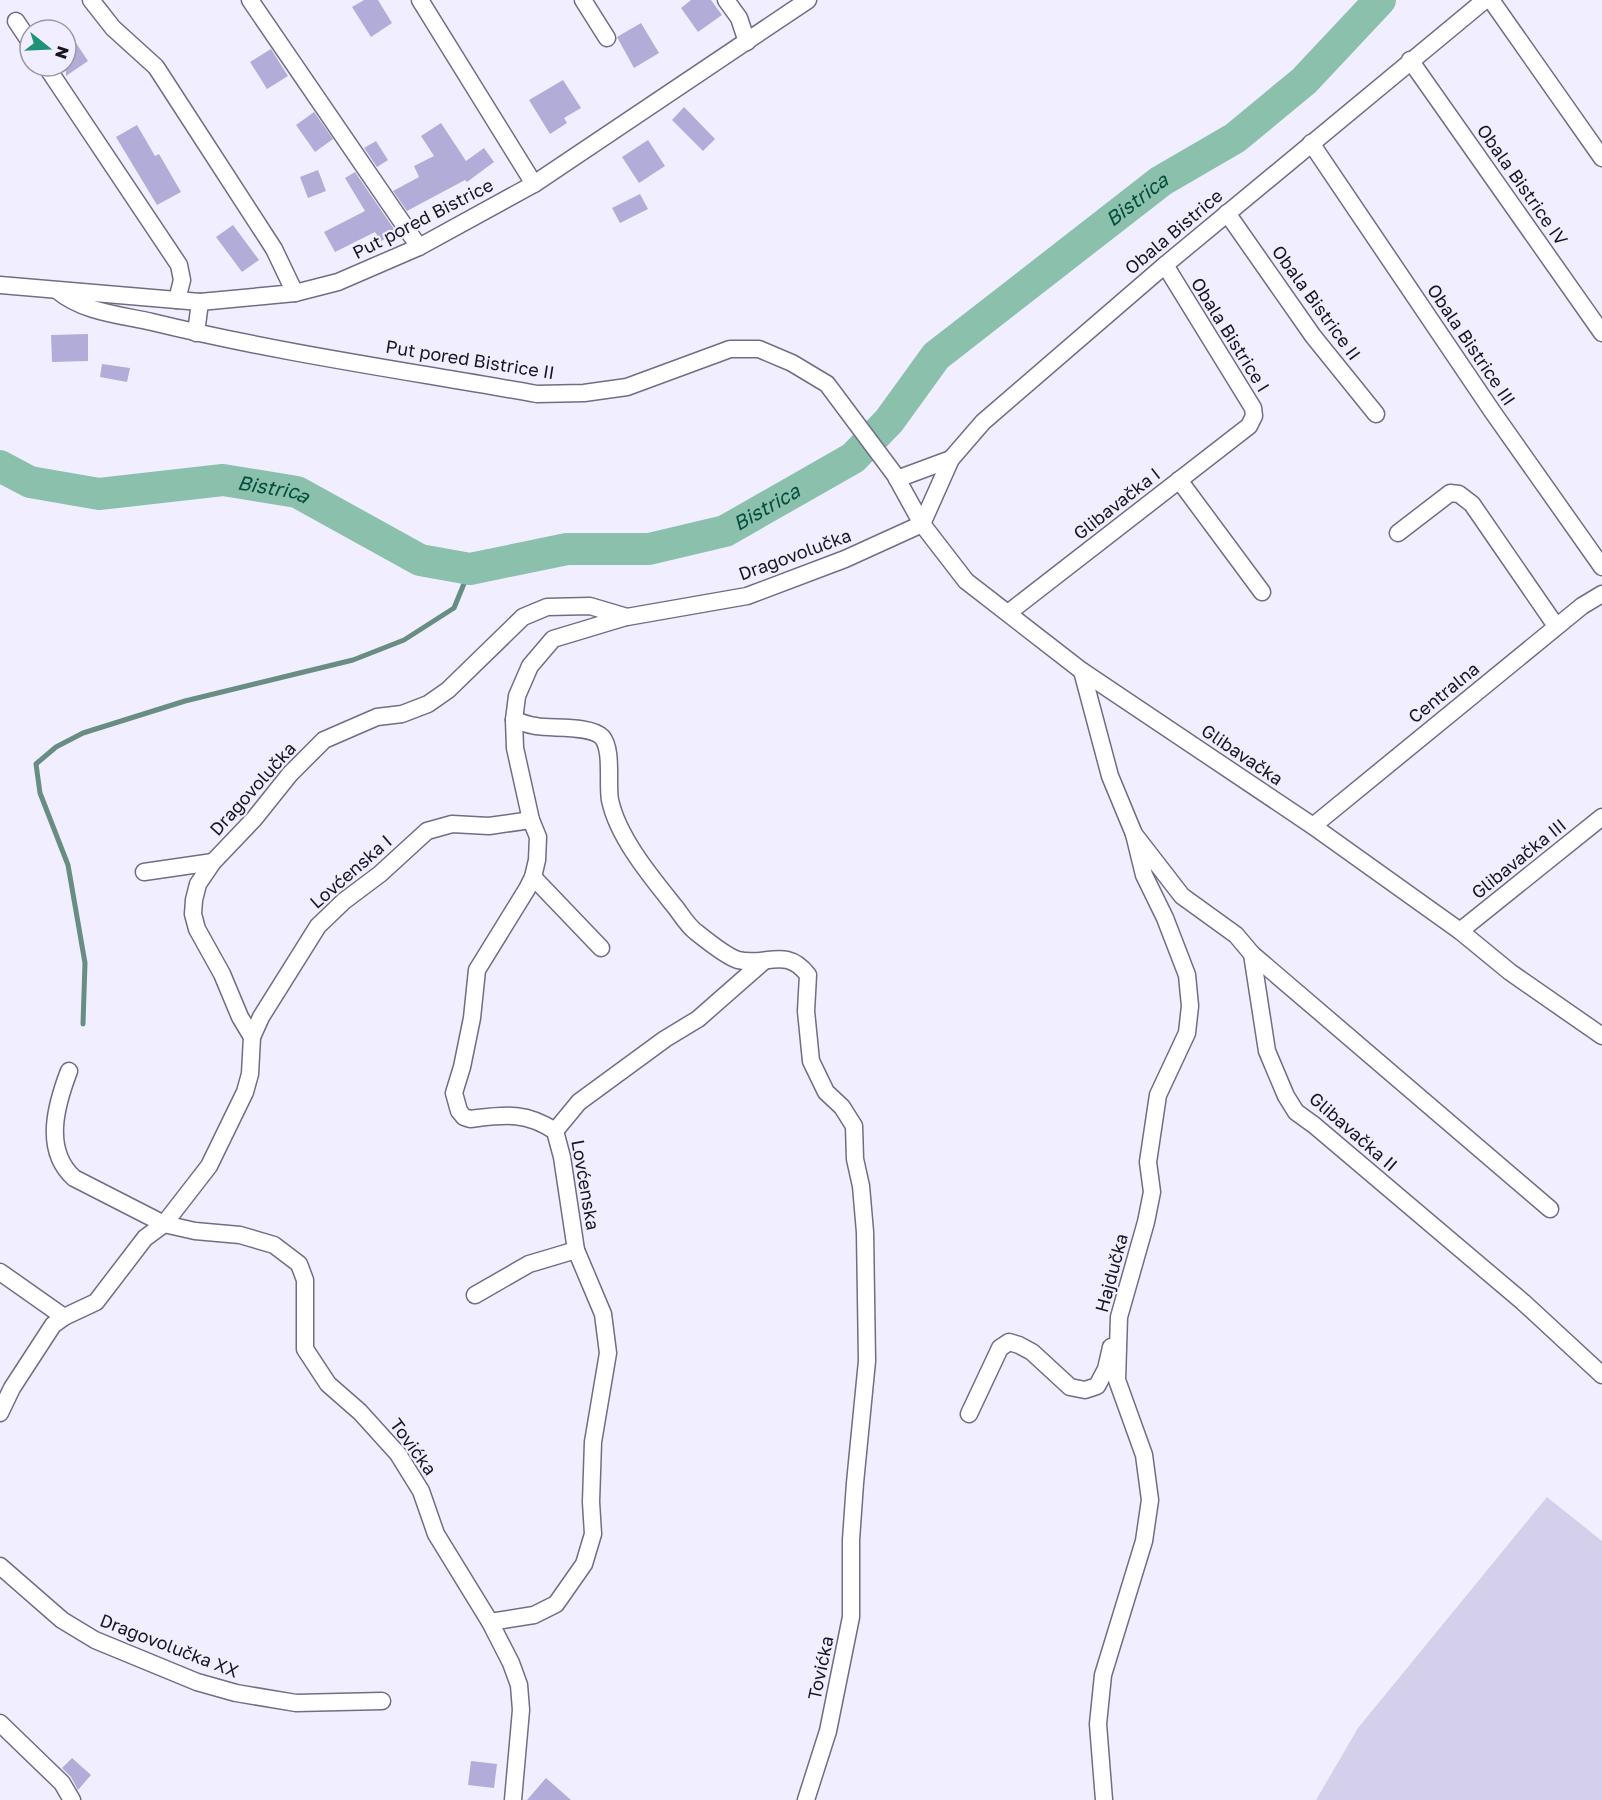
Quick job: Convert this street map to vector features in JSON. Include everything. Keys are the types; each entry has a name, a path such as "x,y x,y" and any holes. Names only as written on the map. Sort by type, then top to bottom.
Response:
{"street":[{"path":"91,0 113,28 156,67 274,249 295,292"},
{"path":"250,0 419,247"},
{"path":"420,0 534,184"},
{"path":"583,0 607,38"},
{"path":"726,0 739,18 747,42"},
{"name":"Put pored Bistrice","path":"0,285 200,302 295,292 338,282 419,247 534,184 808,0"},
{"name":"Obala Bistrice","path":"922,524 951,459 983,422 1165,265 1485,0"},
{"path":"1491,0 1602,158"},
{"name":"Obala Bistrice IV","path":"1410,60 1602,333"},
{"path":"54,78 179,266 182,280 177,300"},
{"name":"Obala Bistrice III","path":"1311,143 1492,411 1602,567"},
{"name":"Obala Bistrice II","path":"1227,213 1313,336 1376,414"},
{"name":"Obala Bistrice I","path":"1165,265 1253,408 1254,416 1249,426"},
{"name":"Put pored Bistrice II","path":"58,291 69,301 88,307 195,333 537,394 584,393 627,387 730,349 759,349 792,363 827,384 896,477"},
{"path":"195,333 200,302"},
{"name":"Glibavačka I","path":"1008,613 1249,426"},
{"path":"896,477 951,459"},
{"name":"Glibavačka","path":"896,477 922,524 966,581 1082,671 1313,826 1460,931 1510,972 1602,1035"},
{"path":"1179,480 1262,592"},
{"path":"1398,533 1450,493 1459,494 1472,504 1556,626"},
{"name":"Dragovolučka","path":"252,1037 240,1017 222,974 197,929 193,914 194,900 198,884 213,862 254,819 290,774 324,740 377,717 402,714 428,704 448,690 523,617 547,608 590,606 627,616 747,596 845,559 922,524"},
{"name":"Centralna","path":"1313,826 1556,626 1581,606 1602,594"},
{"name":"Lovćenska","path":"489,1622 534,1615 556,1604 584,1564 593,1534 591,1502 593,1442 608,1353 603,1314 576,1250 562,1157 555,1131 541,1122 522,1115 470,1119 464,1117 455,1102 454,1093 472,1018 477,970 533,877 537,860 538,837 531,820 515,748 514,720 517,696 530,666 553,639 627,616"},
{"path":"1082,671 1110,776 1134,834 1182,896 1236,935 1252,954 1550,1209"},
{"name":"Tovićka","path":"514,720 534,726 587,730 602,738 606,745 608,759 610,800 622,832 649,875 694,931 735,959 752,963 778,958 792,960 801,965 808,975 806,1011 812,1061 826,1092 842,1107 854,1126 855,1159 861,1186 865,1232 867,1361 851,1540 851,1617 828,1731 806,1800"},
{"name":"Glibavačka III","path":"1460,931 1602,817"},
{"name":"Lovćenska I","path":"252,1037 261,1017 318,926 427,831 452,824 489,826 531,820"},
{"name":"Hajdučka","path":"1104,1800 1098,1724 1104,1675 1144,1541 1150,1500 1144,1455 1117,1380 1119,1317 1146,1222 1152,1192 1148,1162 1158,1095 1187,1032 1190,1006 1187,975 1165,918 1144,875 1134,834"},
{"path":"144,872 213,862"},
{"path":"533,877 601,948"},
{"name":"Glibavačka II","path":"1252,954 1268,1051 1286,1095 1296,1112 1523,1302 1602,1375"},
{"path":"555,1131 579,1102 665,1039 698,1019 764,961"},
{"path":"0,1413 12,1388 53,1325 64,1317 96,1302 146,1238 164,1224 208,1166 245,1092 250,1074 252,1037"},
{"name":"Tovićka","path":"69,1071 55,1110 55,1131 64,1170 74,1178 164,1224 195,1231 240,1235 274,1245 299,1264 305,1280 305,1348 328,1384 360,1412 398,1454 421,1491 436,1534 511,1663 519,1685 520,1710 513,1800"},
{"path":"475,1295 529,1264 576,1250"},
{"path":"0,1272 64,1317"},
{"path":"969,1414 1000,1348 1009,1342 1032,1352 1070,1387 1085,1390 1097,1386 1106,1369 1119,1317"},
{"name":"Dragovolučka XX","path":"0,1566 62,1620 95,1640 197,1682 236,1693 296,1703 382,1701"},
{"path":"0,1723 62,1783 72,1800"}],"shaded area":[{"path":"1547,1497 1602,1541 1602,1800 1316,1800 1358,1728"}],"building":[{"path":"364,0 378,0 392,23 371,37 352,7"},
{"path":"691,0 711,0 722,15 698,32 681,8"},
{"path":"641,23 659,53 634,68 617,37"},
{"path":"78,46 88,61 78,68"},
{"path":"271,49 288,76 267,89 250,62"},
{"path":"563,80 581,108 564,118 567,123 550,134 529,100"},
{"path":"684,107 715,139 703,151 672,120"},
{"path":"314,112 333,139 315,152 296,125"},
{"path":"441,123 466,161 484,148 494,162 467,182 465,180 407,211 393,191 419,177 414,166 434,156 421,136"},
{"path":"137,125 155,156 159,154 181,192 157,205 116,137"},
{"path":"648,140 665,166 639,183 622,157"},
{"path":"376,141 388,160 377,167 364,148"},
{"path":"318,170 326,191 308,198 300,177"},
{"path":"355,172 396,232 381,241 375,232 335,252 324,232 365,211 345,178"},
{"path":"640,194 648,209 620,223 612,208"},
{"path":"233,225 259,260 242,272 216,237"},
{"path":"88,334 88,361 52,362 51,335"},
{"path":"102,364 130,368 127,382 100,377"},
{"path":"72,1758 91,1775 78,1790 71,1777 62,1768"},
{"path":"471,1761 497,1764 494,1788 468,1785"},
{"path":"546,1778 571,1800 527,1800"}],"waterway":[{"name":"Bistrica","path":"0,466 30,482 99,494 223,480 297,492 420,560 470,569 567,549 649,549 725,531 853,458 889,421 936,356 1161,181 1235,138 1304,81 1380,0"},
{"path":"83,1024 85,963 68,865 40,793 36,764 56,747 83,733 185,701 353,660 404,640 454,608 470,569"}]}
